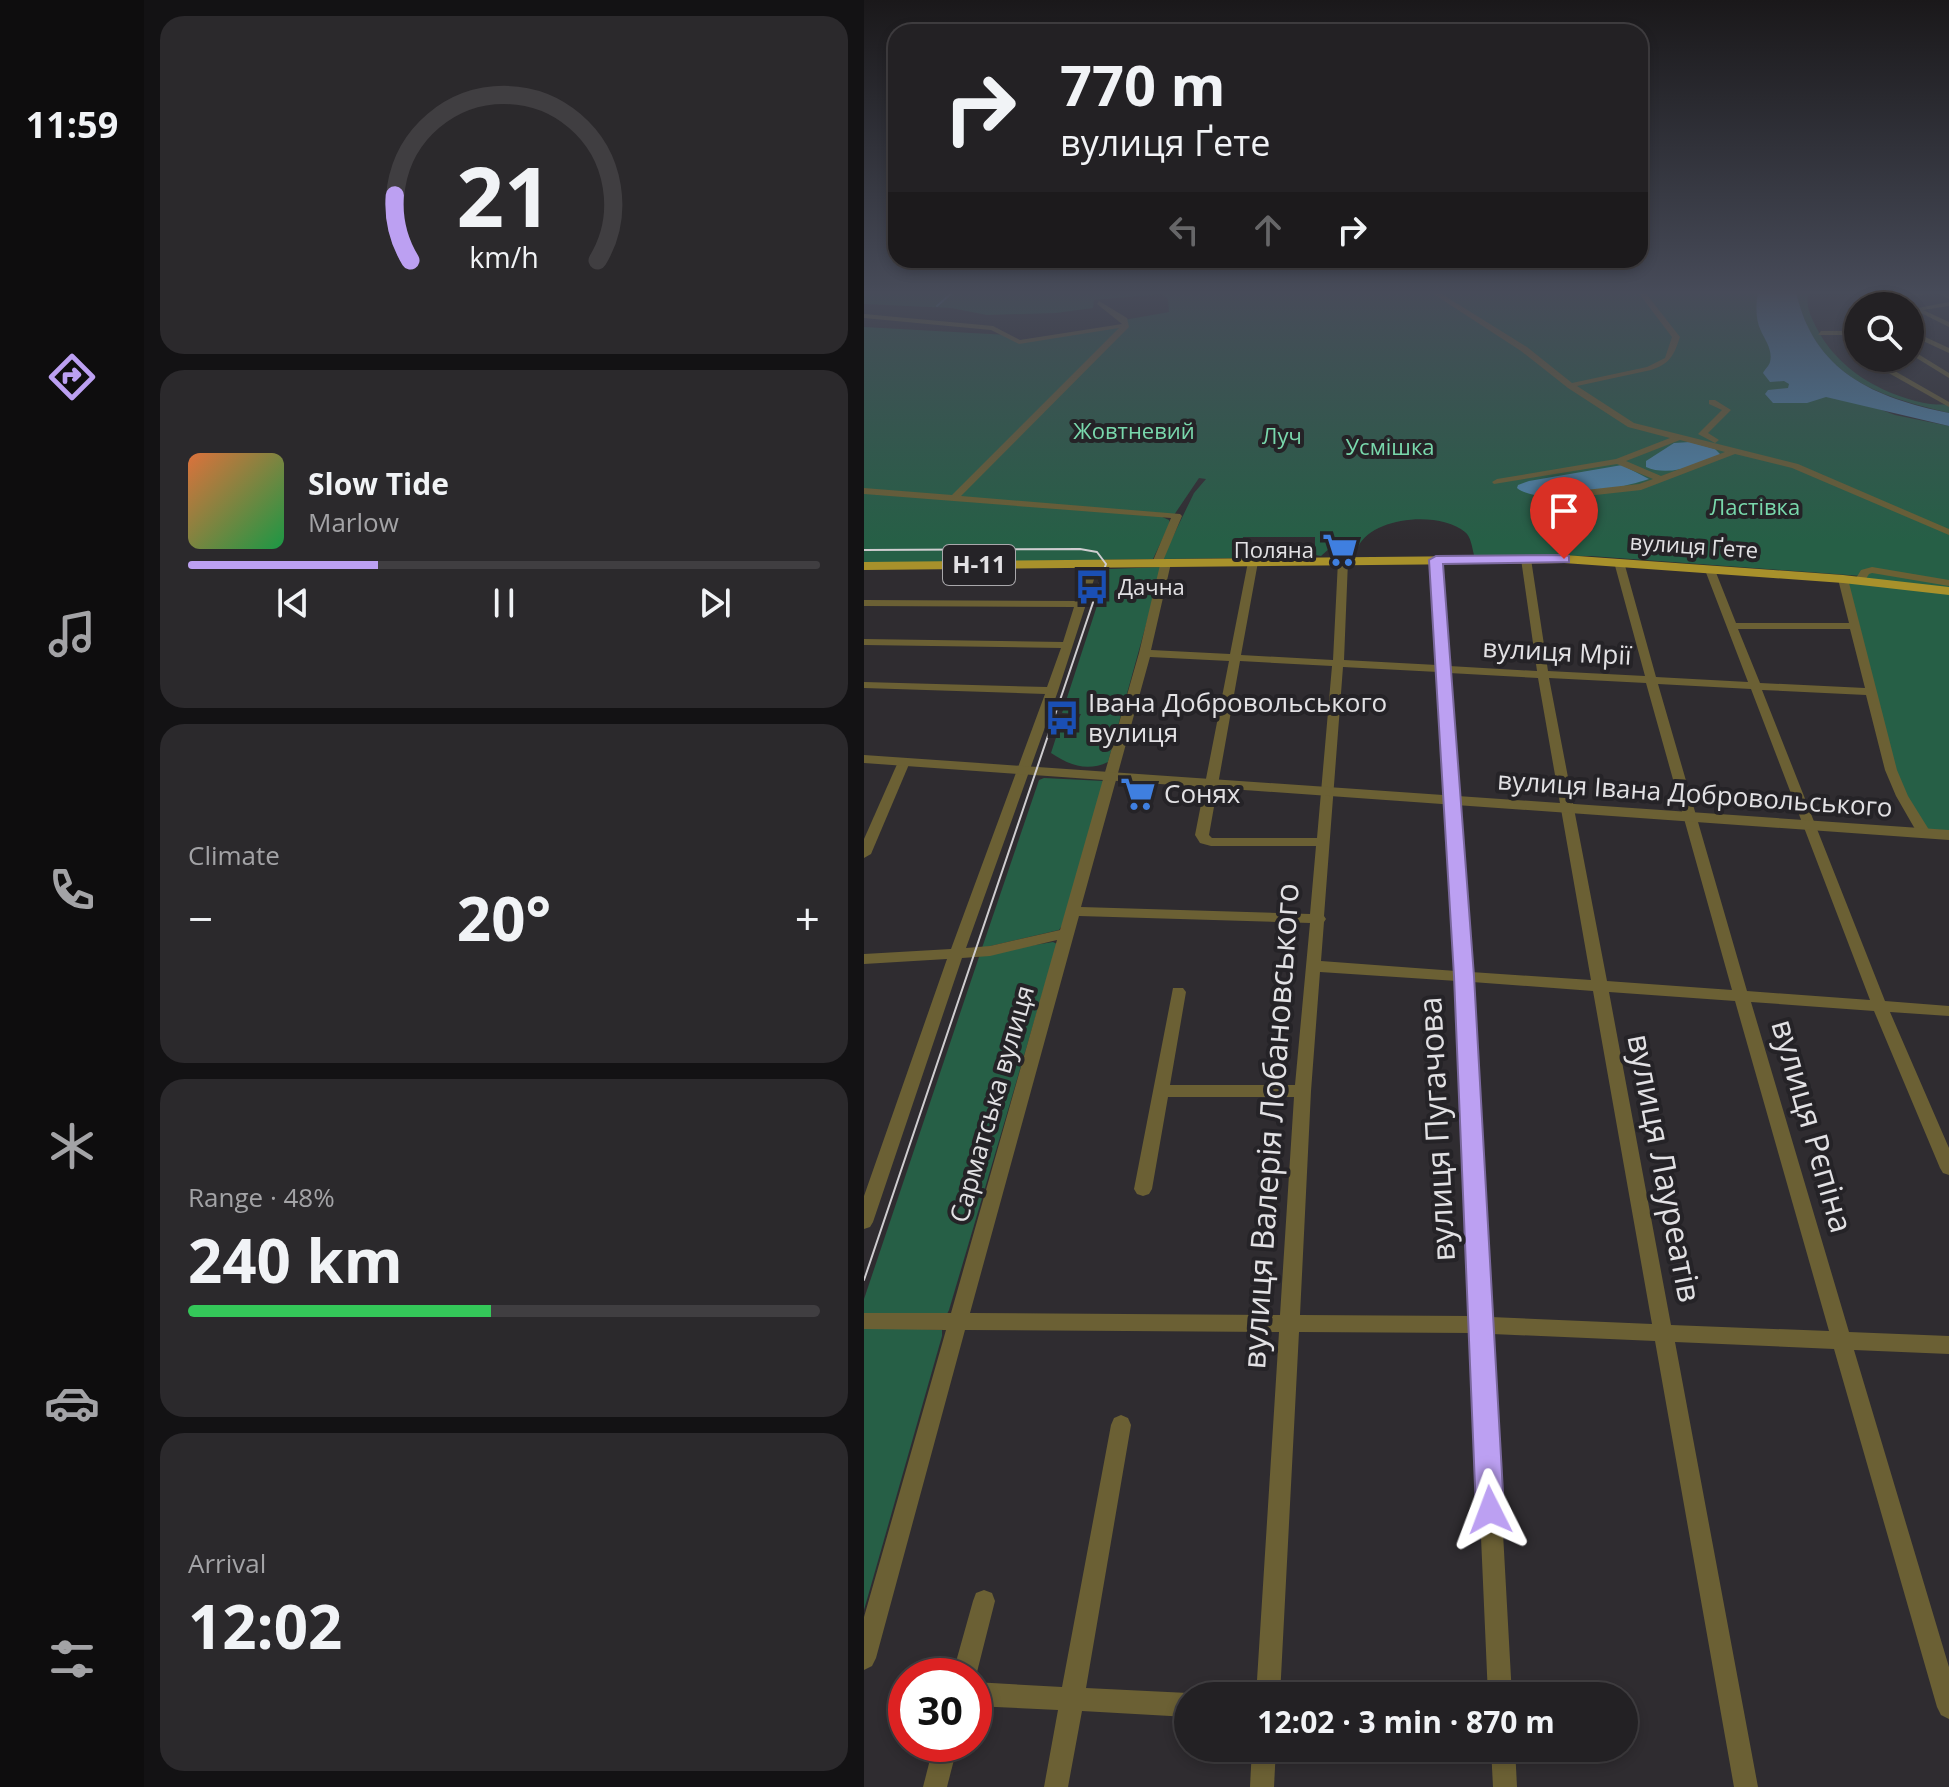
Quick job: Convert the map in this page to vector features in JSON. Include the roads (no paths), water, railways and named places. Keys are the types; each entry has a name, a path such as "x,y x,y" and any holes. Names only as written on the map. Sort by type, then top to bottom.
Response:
{"main road":[{"name":"вулиця Ґете","path":"1094,564 1526,559 1619,562 1860,580"},
{"name":"Н-11","path":"864,566 1094,564"},
{"name":"Н-11","path":"1860,580 1949,591"}],"street":[{"path":"864,491 954,498 1078,374"},
{"path":"1556,374 1631,425 1795,466 1949,532"},
{"path":"1571,386 1613,374"},
{"path":"1895,374 1949,405"},
{"path":"1712,402 1727,410 1702,434 1757,457"},
{"path":"1497,482 1618,461 1682,436"},
{"path":"1550,497 1609,493 1662,480 1732,452"},
{"path":"1618,461 1662,480"},
{"name":"Сарматська вулиця","path":"864,1658 1145,653 1162,563 1177,516 954,498"},
{"name":"вулиця Лауреатів","path":"1526,559 1543,674 1746,1787"},
{"name":"вулиця Пугачова","path":"1436,560 1464,976 1499,1682"},
{"name":"вулиця Валерія Лобановського","path":"1269,1682 1303,1091 1319,919 1343,561"},
{"path":"1253,562 1202,835 1211,842 1323,842"},
{"name":"вулиця Рєпіна","path":"1619,562 1689,818 1949,1707"},
{"path":"864,1222 1094,564"},
{"path":"1710,570 1880,1007 1949,1168"},
{"name":"вулиця Ґете","path":"1860,580 1865,572 1872,570 1949,583"},
{"path":"1843,579 1891,770 1924,833"},
{"path":"864,603 1081,604"},
{"path":"1733,626 1855,626"},
{"path":"864,642 1067,645"},
{"name":"вулиця Мрії","path":"1145,653 1871,692"},
{"path":"864,685 1052,691"},
{"name":"вулиця Івана Добровольського","path":"864,759 1949,835"},
{"path":"864,854 904,762"},
{"path":"1073,911 1319,919"},
{"path":"864,959 1015,947 1067,933"},
{"path":"1314,966 1949,1011"},
{"path":"1143,1189 1178,992"},
{"path":"1162,1091 1303,1091"},
{"path":"864,1321 1480,1325 1843,1338 1949,1345"},
{"path":"1056,1787 1121,1425"},
{"path":"969,1658 984,1601"},
{"path":"992,1695 1174,1704"},
{"path":"935,1787 941,1762"},
{"path":"1262,1787 1263,1762"},
{"path":"1504,1762 1505,1787"}],"water":[{"path":"1764,374 1848,374 1896,399 1949,413 1949,426 1826,397 1807,403 1773,403 1765,394 1768,390 1788,388 1789,384 1784,381 1770,382"},
{"path":"1690,442 1715,449 1721,455 1674,470 1646,467 1646,461 1674,443"},
{"path":"1622,465 1649,479 1602,491 1562,496 1529,494 1517,488 1529,481"}],"tram line":[{"path":"864,550 1080,549 1097,552 1106,564 864,1280"}],"place":[{"name":"Поляна","path":"1340,550"},
{"name":"Дачна","path":"1092,587"},
{"name":"Івана Добровольського вулиця","path":"1062,718"},
{"name":"Сонях","path":"1138,794"}],"park label":[{"name":"Жовтневий","path":"1134,431"},
{"name":"Луч","path":"1282,436"},
{"name":"Усмішка","path":"1390,447"},
{"name":"Ластівка","path":"1755,507"}]}
